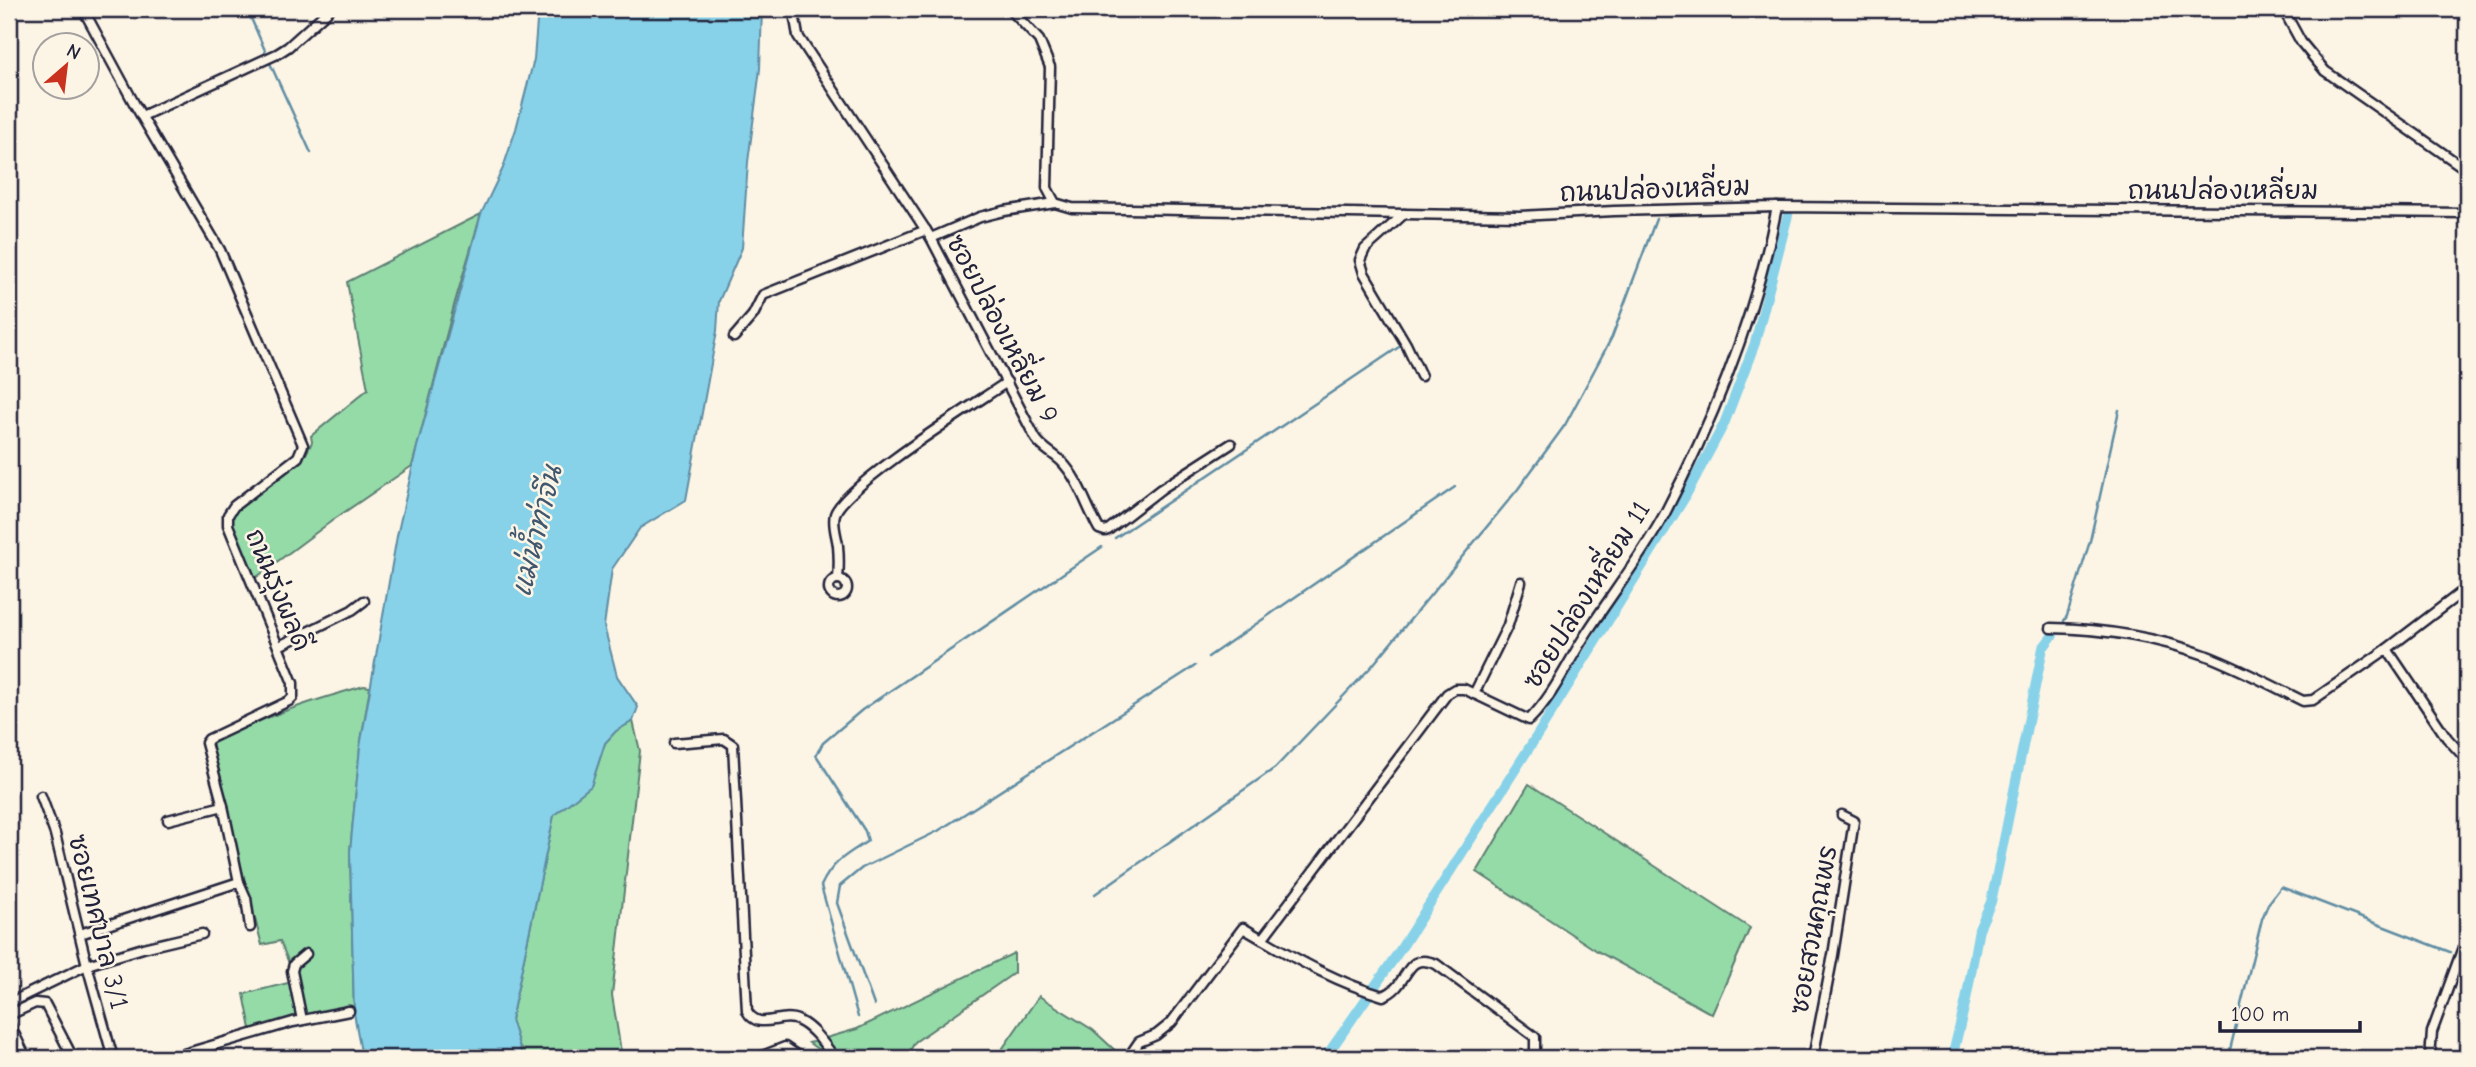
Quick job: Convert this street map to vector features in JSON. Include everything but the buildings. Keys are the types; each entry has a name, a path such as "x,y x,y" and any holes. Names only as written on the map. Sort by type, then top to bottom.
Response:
{"street":[{"name":"ถนนรุ่งผลดี","path":"83,9 219,250 303,445 298,457 234,506 228,519 228,525 294,686 292,699 209,739 206,743 239,883 246,898 250,927"},
{"path":"142,116 277,54 330,9"},
{"name":"ซอยปล่องเหลี่ยม 9","path":"800,9 795,19 798,36 929,234 1036,439 1070,472 1101,530 1108,530 1161,489 1231,444"},
{"path":"1010,9 1039,40 1050,66 1047,188 1055,203"},
{"path":"2283,9 2301,42 2325,71 2467,170"},
{"name":"ถนนปล่องเหลี่ยม","path":"734,337 753,315 762,295 980,217 1055,203 1072,208 1520,216 1777,207 2467,213"},
{"name":"ซอยปล่องเหลี่ยม 11","path":"1474,694 1530,720 1554,689 1663,517 1724,383 1755,295 1777,207"},
{"path":"1404,214 1365,249 1360,260 1364,273 1414,359 1421,376"},
{"path":"838,579 838,542 834,519 843,501 864,481 1007,382"},
{"path":"1262,939 1447,694 1455,689 1474,694 1508,625 1521,582"},
{"path":"2051,628 2097,629 2180,647 2237,669 2303,701 2313,700 2387,649 2467,588"},
{"path":"279,646 352,610 364,601"},
{"path":"2387,649 2447,738 2467,760"},
{"path":"674,743 724,739 731,741 733,745 747,1011 750,1017 757,1021 791,1018 799,1020 835,1058"},
{"name":"ซอยเทศบาล 3/1","path":"41,796 55,834 113,1058"},
{"path":"168,820 223,806"},
{"name":"ซอยสวนคุณพร","path":"1813,1058 1833,955 1854,821 1842,814"},
{"path":"80,934 239,883"},
{"path":"1128,1058 1139,1042 1156,1035 1171,1023 1243,928 1322,973 1361,990 1383,996 1397,988 1415,961 1423,958 1436,964 1535,1037 1535,1058"},
{"path":"9,1003 87,965 202,934"},
{"path":"2430,1058 2431,1032 2467,943"},
{"path":"302,1020 292,971 294,964 306,954"},
{"path":"9,1015 35,1003 45,1004 73,1058"},
{"path":"170,1058 302,1020 349,1011"},
{"path":"9,1023 26,1058"},
{"path":"757,1058 785,1047 801,1058"}],"green space":[{"path":"481,214 412,466 254,579 230,524 233,510 306,454 312,442 311,436 368,389 347,282"},
{"path":"364,686 370,687 360,747 350,852 354,1013 316,1021 310,1014 251,1029 244,994 296,981 280,941 262,945 211,754 213,743 287,710"},
{"path":"633,721 640,751 612,995 622,1058 523,1058 511,1020 554,815 591,786 605,743 616,731"},
{"path":"1529,784 1750,928 1712,1014 1597,951 1477,872"},
{"path":"1014,953 1014,973 915,1042 906,1058 830,1058 809,1043 857,1029"},
{"path":"1039,996 1093,1030 1120,1055 1118,1058 996,1058"}],"water":[{"name":"แม่น้ำท่าจีน","path":"538,9 762,9 760,69 748,162 742,248 719,301 717,331 686,500 640,528 612,569 604,626 617,676 638,707 633,721 616,731 605,743 591,786 554,815 511,1020 523,1058 362,1058 354,1013 350,852 360,747 397,536 417,447 481,214 503,168 516,129 534,59"}],"waterway":[{"path":"247,9 267,55"},
{"path":"269,61 311,153"},
{"path":"1325,1058 1400,950 1685,497 1724,424 1755,343 1788,215"},
{"path":"1095,894 1275,768 1372,666 1518,489 1565,425 1612,337 1656,219"},
{"path":"1115,538 1399,347"},
{"path":"2064,621 2090,541 2119,410"},
{"path":"1208,657 1455,487"},
{"path":"858,1017 821,886 835,865 868,841 865,831 816,755 823,743 862,710 1102,547"},
{"path":"1952,1058 1979,929 1991,902 2043,648 2053,635"},
{"path":"874,1005 837,903 840,886 862,868 938,831 1195,666"},
{"path":"2228,1058 2262,919 2268,904 2281,887 2450,952"}]}
